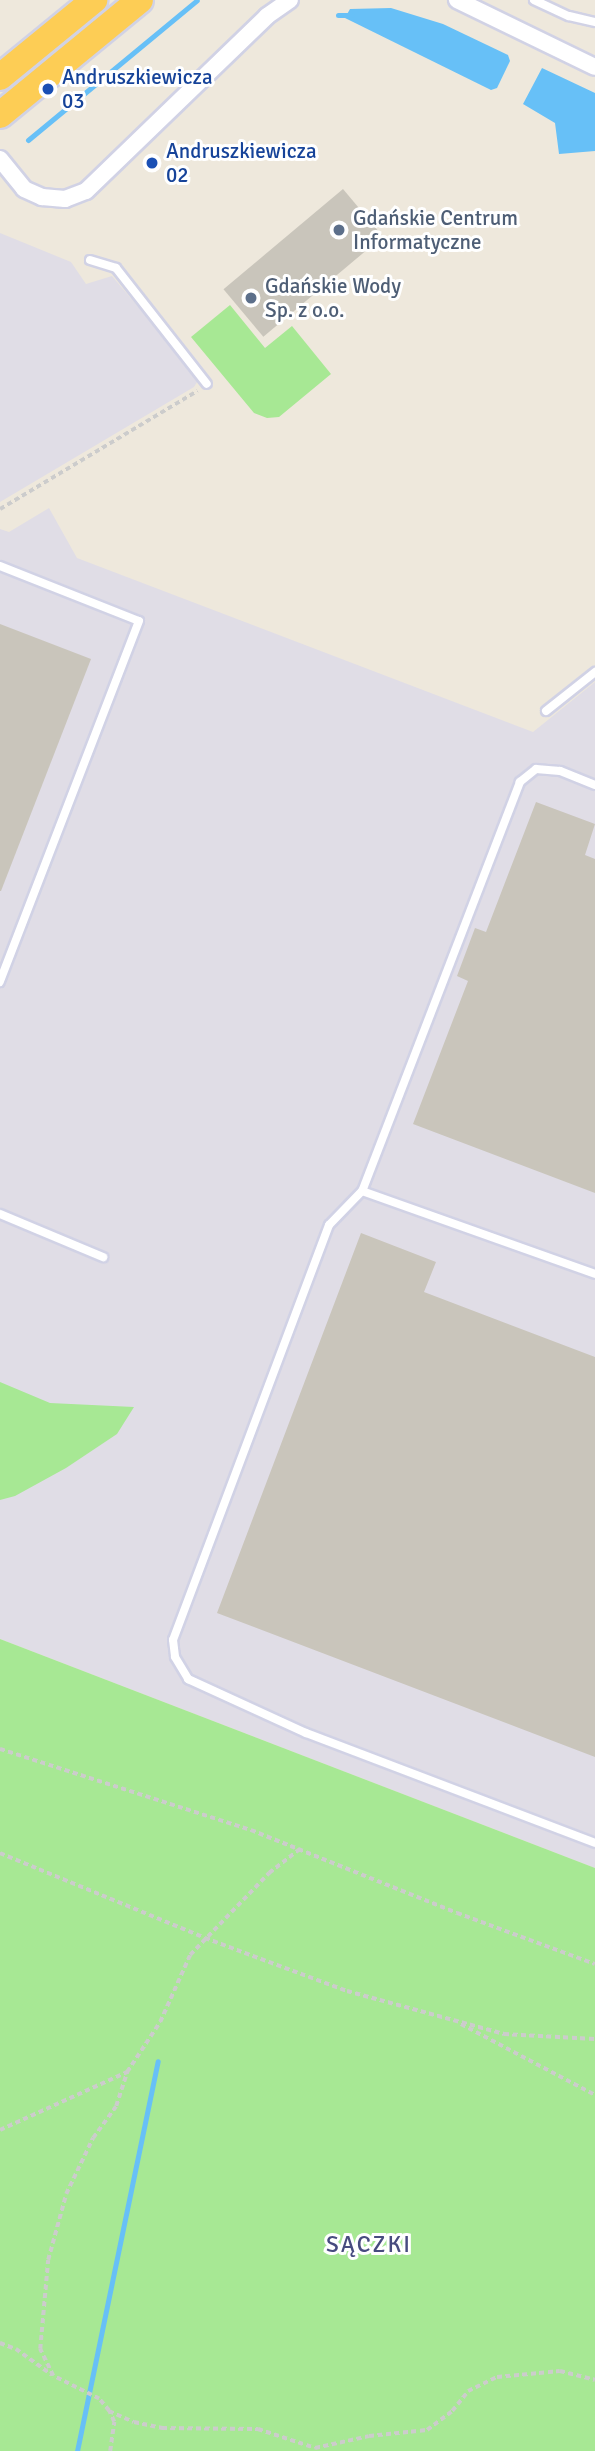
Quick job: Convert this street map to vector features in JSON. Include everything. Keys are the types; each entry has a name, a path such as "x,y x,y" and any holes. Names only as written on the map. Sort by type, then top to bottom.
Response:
{"highway":[{"path":"0,78 94,0"},
{"path":"0,115 140,0"}],"street":[{"path":"0,159 24,190 42,197 65,199 86,191 267,16 290,0"},
{"path":"457,0 595,66"}],"lane":[{"path":"534,0 569,16 595,22"},
{"path":"90,260 116,268 207,384"},
{"path":"0,566 139,621 0,982"},
{"path":"546,711 595,672"},
{"path":"595,785 560,771 536,769 520,782 362,1191 329,1225 173,1640 175,1657 188,1679 306,1733 595,1843"},
{"path":"362,1191 595,1274"},
{"path":"0,1214 103,1257"}],"path":[{"path":"0,509 207,384"},
{"path":"0,1749 301,1848 457,1913 595,1964"},
{"path":"53,2376 40,2349 48,2260 66,2194 93,2138 116,2106 127,2072 160,2022 190,1955 269,1874 301,1848"},
{"path":"0,1853 205,1938 347,1991 504,2034 595,2039"},
{"path":"454,2020 595,2095"},
{"path":"0,2130 127,2072"},
{"path":"0,2343 16,2349 53,2376 99,2399 114,2422 110,2451"},
{"path":"109,2411 134,2422 162,2428 258,2429 315,2448 369,2436 427,2431 452,2411 468,2391 497,2377 560,2371 595,2380"}],"shaded area":[{"path":"0,233 71,262 86,284 112,276 199,379 194,387 0,502"},
{"path":"49,508 77,558 533,732 595,682 595,1868 0,1639 0,529 9,532"}],"green space":[{"path":"230,305 265,348 292,326 331,374 279,417 267,418 254,413 191,337"},
{"path":"0,1382 50,1403 134,1407 117,1434 66,1468 15,1496 0,1500"},
{"path":"0,1639 595,1868 595,2451 0,2451"}],"water":[{"path":"391,8 443,24 508,55 510,61 497,88 491,90 345,18 350,9"},
{"path":"542,68 595,93 595,151 559,154 555,123 523,104"}],"building":[{"path":"343,189 383,236 263,337 223,289"},
{"path":"0,624 91,659 1,891 0,891"},
{"path":"536,802 595,824 585,855 595,859 595,1193 413,1124 468,981 457,976 475,928 486,932"},
{"path":"361,1233 436,1262 424,1292 595,1357 595,1757 217,1613"}],"waterway":[{"path":"28,140 197,0"},
{"path":"338,15 352,15"},
{"path":"77,2451 158,2061"}],"place":[{"name":"Andruszkiewicza 03","path":"48,89"},
{"name":"Andruszkiewicza 02","path":"152,163"},
{"name":"Gdańskie Centrum Informatyczne","path":"339,230"},
{"name":"Gdańskie Wody Sp. z o.o.","path":"251,298"}],"district":[{"name":"SĄCZKI","path":"369,2245"}]}
